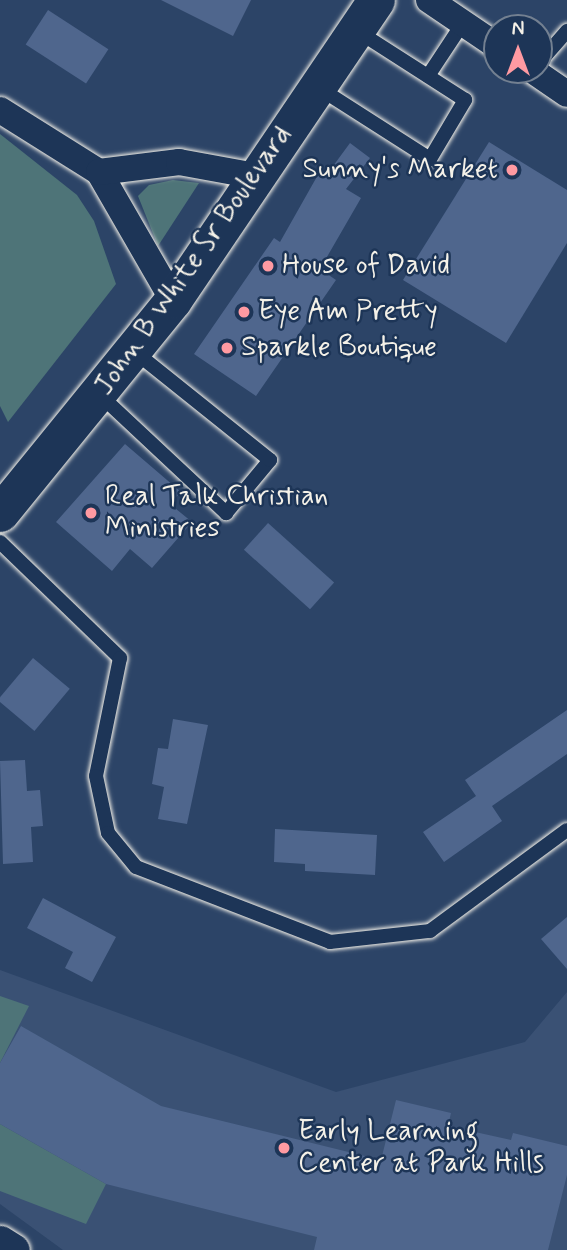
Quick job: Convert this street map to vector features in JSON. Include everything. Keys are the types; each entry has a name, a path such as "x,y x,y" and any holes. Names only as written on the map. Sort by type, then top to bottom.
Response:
{"main road":[{"name":"John B White Sr Boulevard","path":"0,513 100,395 173,300 376,0"}],"street":[{"path":"429,0 483,37"},
{"path":"552,84 567,94"},
{"path":"0,110 99,172 173,300"},
{"path":"99,172 179,162 256,176"},
{"path":"0,1242 13,1250"}],"lane":[{"path":"428,76 463,23"},
{"path":"318,87 430,159 465,100 356,30"},
{"path":"553,47 567,31"},
{"path":"100,395 226,513 270,460 134,351"},
{"path":"0,542 120,658 96,776 108,833 136,867 330,943 430,931 567,830"}],"shaded area":[{"name":"Early Learning Center at Park Hills","path":"0,970 336,1092 525,1042 567,992 567,1250 63,1250 0,1204"}],"green space":[{"path":"0,134 77,195 94,221 116,284 8,422 0,406"},
{"path":"173,180 199,183 158,246 138,196 149,185"},
{"path":"0,996 29,1006 0,1063"},
{"path":"0,1124 106,1184 86,1224 0,1191"}],"building":[{"path":"161,0 251,0 233,36"},
{"path":"48,10 108,49 86,84 26,44"},
{"path":"489,142 567,190 567,243 506,343 403,280"},
{"path":"350,143 370,158 346,189 361,198 320,269 336,280 256,396 194,354 274,238 280,242 319,173 325,177"},
{"path":"125,444 181,492 170,504 192,522 152,568 130,549 112,571 56,522"},
{"path":"268,523 334,583 310,609 244,550"},
{"path":"33,658 70,689 34,731 0,702 0,697"},
{"path":"567,710 567,754 492,806 502,821 444,862 423,832 476,796 465,780"},
{"path":"173,719 208,725 187,824 158,819 164,787 152,784 158,748 168,749"},
{"path":"25,760 27,791 40,790 43,826 31,827 33,862 3,864 0,761"},
{"path":"275,829 377,835 375,875 305,871 305,864 274,862"},
{"path":"43,898 116,937 92,982 65,968 73,952 27,928"},
{"path":"567,917 567,969 541,939"},
{"path":"21,1026 161,1106 381,1160 396,1100 451,1113 448,1126 511,1140 513,1133 567,1146 567,1175 548,1250 314,1250 317,1237 106,1184 0,1124 0,1063"}],"place":[{"name":"Sunny's Market","path":"512,170"},
{"name":"House of David","path":"268,266"},
{"name":"Eye Am Pretty","path":"244,312"},
{"name":"Sparkle Boutique","path":"227,348"},
{"name":"Real Talk Christian Ministries","path":"91,513"},
{"name":"Early Learning Center at Park Hills","path":"284,1148"}]}
